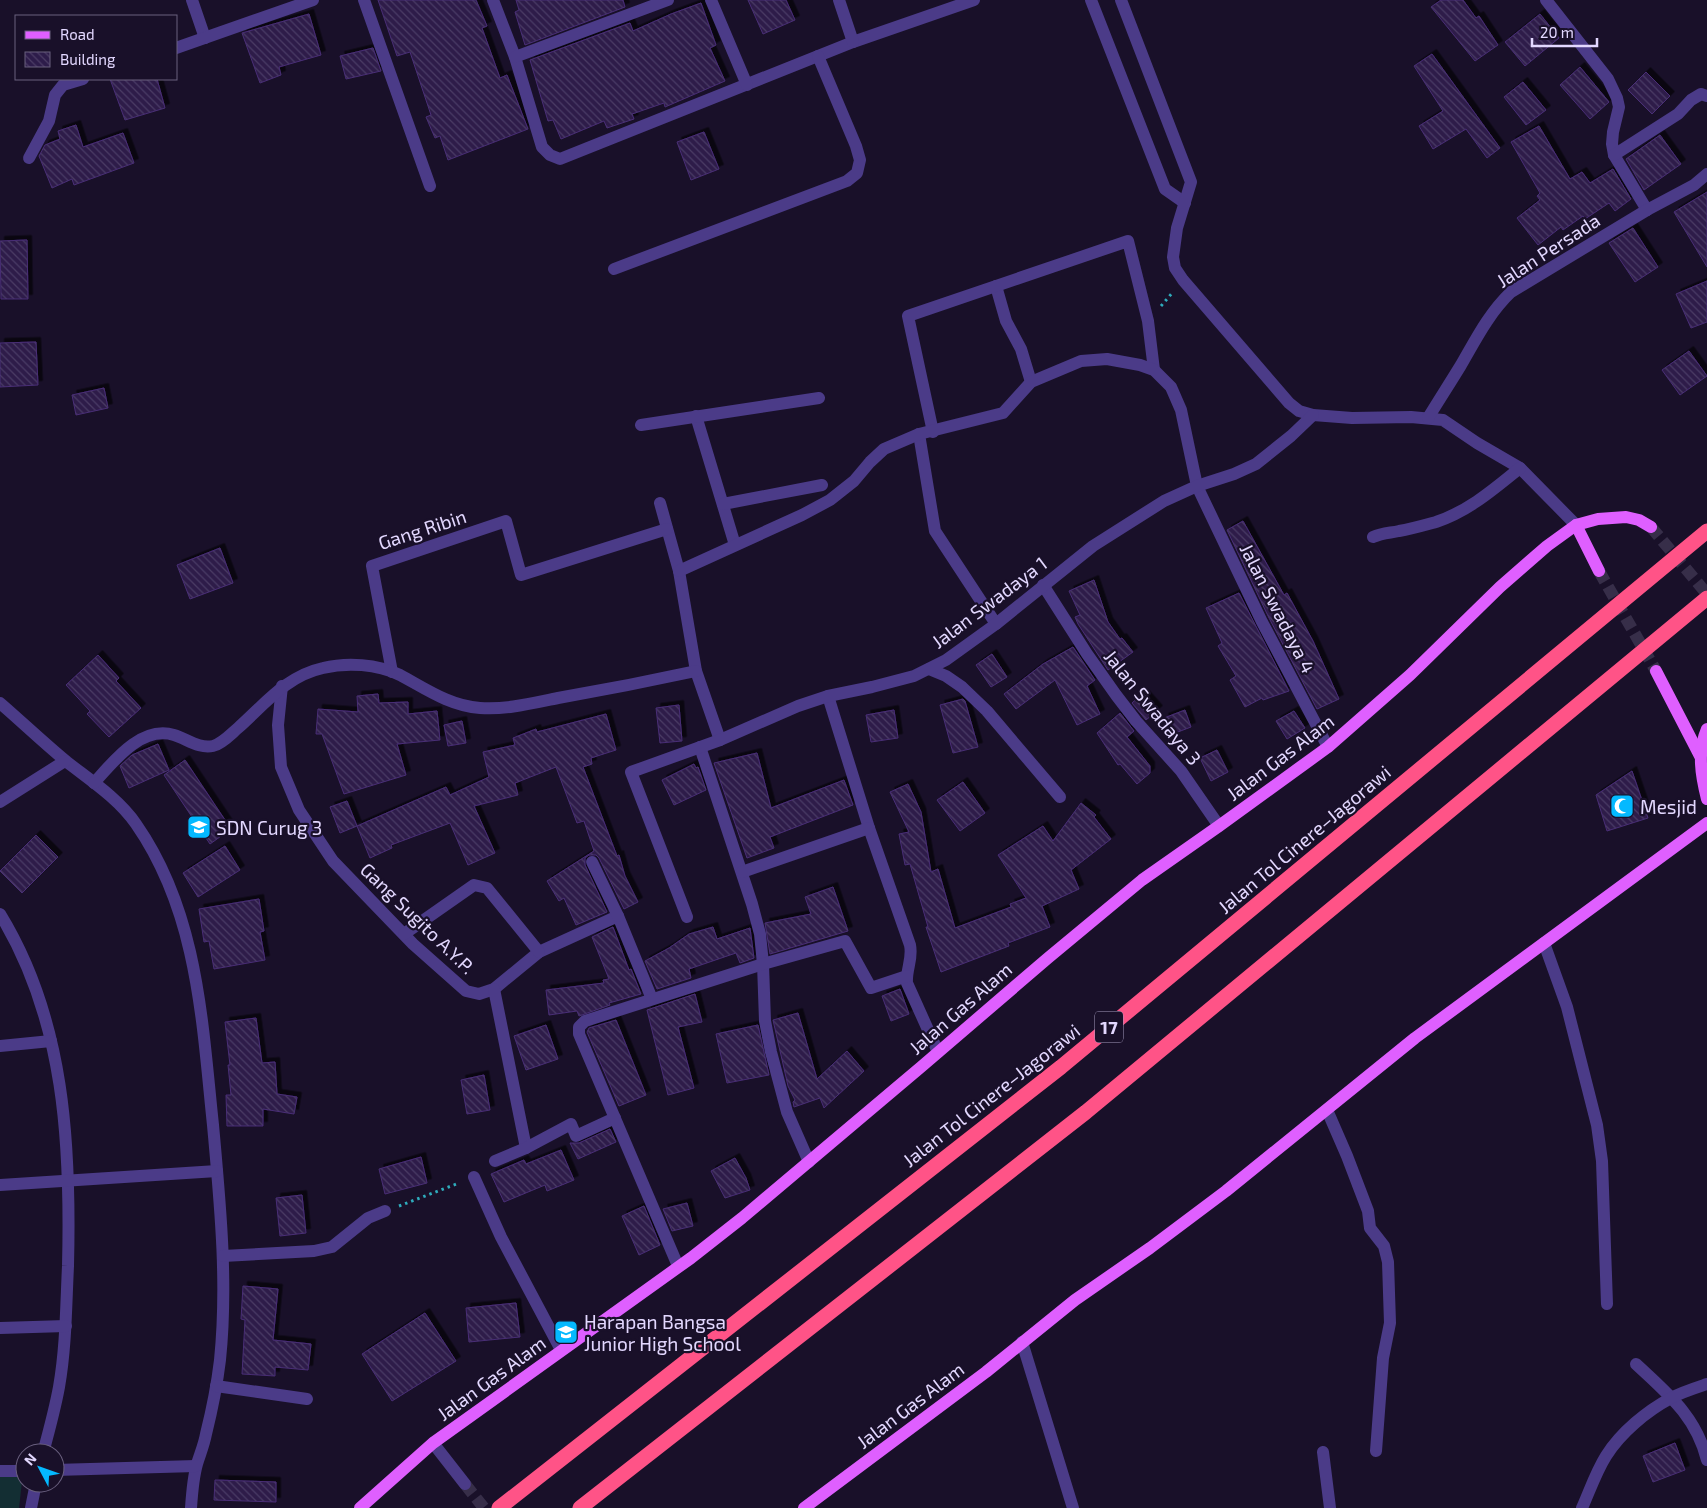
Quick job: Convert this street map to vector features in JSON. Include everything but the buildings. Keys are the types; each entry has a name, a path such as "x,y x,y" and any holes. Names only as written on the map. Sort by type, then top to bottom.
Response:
{"highway":[{"name":"Jalan Tol Cinere–Jagorawi","path":"499,1508 1061,1067 1707,531"},
{"path":"580,1508 1086,1112 1707,598"}],"main road":[{"name":"Jalan Gas Alam","path":"360,1508 433,1443 742,1218 1119,898 1328,747 1410,675 1519,570 1547,546 1576,525 1598,519 1620,517 1639,520 1651,527"},
{"path":"1576,525 1600,571"},
{"path":"1656,671 1700,756"},
{"path":"1707,728 1700,756 1701,773 1707,799"},
{"name":"Jalan Gas Alam","path":"804,1508 986,1372 1083,1294 1150,1248 1226,1191 1415,1038 1707,823"}],"street":[{"path":"192,0 205,38"},
{"path":"178,47 313,0"},
{"path":"364,0 430,186"},
{"path":"493,0 515,57 542,147 550,155 560,159 853,42 974,0"},
{"path":"515,57 668,0"},
{"path":"711,0 747,85"},
{"path":"839,0 853,42"},
{"path":"1091,0 1165,189 1185,203"},
{"path":"1121,0 1191,182 1177,228 1173,257 1175,268 1183,280 1289,403 1300,411 1313,415 1443,420 1477,444 1520,468 1576,525"},
{"path":"1546,0 1608,79 1613,89 1619,107 1613,132 1612,144 1614,155 1646,210"},
{"path":"614,269 848,180 857,173 860,160 856,146 818,56"},
{"path":"29,158 49,120 52,102 58,90 63,85 79,80"},
{"path":"1614,155 1678,114 1691,100 1701,94 1707,96"},
{"name":"Jalan Persada","path":"1428,418 1488,318 1502,300 1526,283 1646,210 1694,185 1707,174"},
{"path":"679,571 802,515 830,500 854,481 884,449 919,434 932,432 1003,412 1031,382 1081,361 1107,359 1154,370 1148,321 1128,241 908,316 932,432"},
{"path":"996,286 1006,321 1021,349 1031,382"},
{"name":"Jalan Swadaya 4","path":"1154,370 1171,387 1181,410 1197,486 1262,622 1328,747"},
{"path":"641,425 819,398"},
{"name":"Jalan Swadaya 1","path":"687,917 631,772 720,740 776,714 828,696 872,688 914,676 929,669 946,660 996,624 1093,546 1124,525 1164,501 1197,486 1234,474 1256,464 1291,436 1313,415"},
{"path":"696,416 735,545"},
{"path":"919,434 935,531 996,624"},
{"path":"1373,536 1437,522 1455,514 1472,506 1520,468"},
{"path":"723,504 822,485"},
{"path":"660,503 679,571 696,671 720,740"},
{"name":"Gang Ribin","path":"392,672 372,566 506,521 521,575 667,528"},
{"name":"Jalan Swadaya 3","path":"1043,585 1116,695 1136,721 1181,771 1219,826"},
{"path":"94,783 116,757 140,740 150,736 160,733 173,735 200,746 214,746 223,741 282,686 322,668 364,665 382,669 464,706 482,708 500,708 529,703 696,671"},
{"path":"929,669 946,676 962,686 981,705 1060,797"},
{"name":"Gang Sugito A.Y.P.","path":"282,686 278,725 281,767 299,810 333,861 404,934 466,991 479,994 494,989"},
{"path":"828,696 869,828 910,945 911,960 906,976 907,983 938,1052"},
{"path":"0,703 94,783 134,821 162,867 181,914 190,946 200,1005 217,1171 223,1256 222,1334 216,1386 206,1438 196,1466 191,1508"},
{"path":"700,747 742,872 760,934 764,964 765,1021 771,1052 787,1112 809,1162"},
{"path":"0,802 65,760"},
{"path":"742,872 869,828"},
{"path":"592,862 618,916 652,1000"},
{"path":"404,934 474,885 486,888 539,952"},
{"path":"0,914 25,959 52,1041 63,1103 69,1181 66,1326 59,1387 45,1443"},
{"path":"526,1148 494,989 539,952 618,916"},
{"path":"678,1266 579,1034 579,1027 585,1021 764,964 844,941 871,988 906,976"},
{"path":"1544,943 1567,1007 1597,1125 1602,1161 1607,1304"},
{"path":"0,1046 52,1041"},
{"path":"1327,1110 1368,1211 1370,1228 1384,1246 1388,1262 1390,1323 1383,1358 1376,1452"},
{"path":"495,1161 526,1148 571,1124 576,1136 615,1118"},
{"path":"0,1185 217,1171"},
{"path":"474,1177 501,1237 561,1350"},
{"path":"223,1256 314,1251 332,1247 368,1218 385,1211"},
{"path":"0,1328 66,1326"},
{"path":"1022,1342 1074,1508"},
{"path":"1636,1364 1689,1417 1703,1446 1707,1460"},
{"path":"1582,1508 1600,1467 1616,1442 1639,1420 1672,1398 1707,1384"},
{"path":"216,1386 307,1399"},
{"path":"433,1443 465,1484"},
{"path":"1323,1452 1330,1508"},
{"path":"65,1470 196,1466"},
{"path":"0,1471 15,1471"},
{"path":"31,1508 34,1493"}],"path":[{"path":"1148,321 1183,280"},
{"path":"385,1211 474,1177"}],"green space":[{"path":"0,1472 15,1473 15,1493 21,1493 19,1508 0,1508"}],"tunnel":[{"path":"1651,527 1707,594"},
{"path":"1599,571 1656,671"},
{"path":"465,1484 484,1508"}],"place":[{"name":"Mesjid","path":"1622,806"},
{"name":"SDN Curug 3","path":"199,827"},
{"name":"Harapan Bangsa Junior High School","path":"566,1332"}]}
